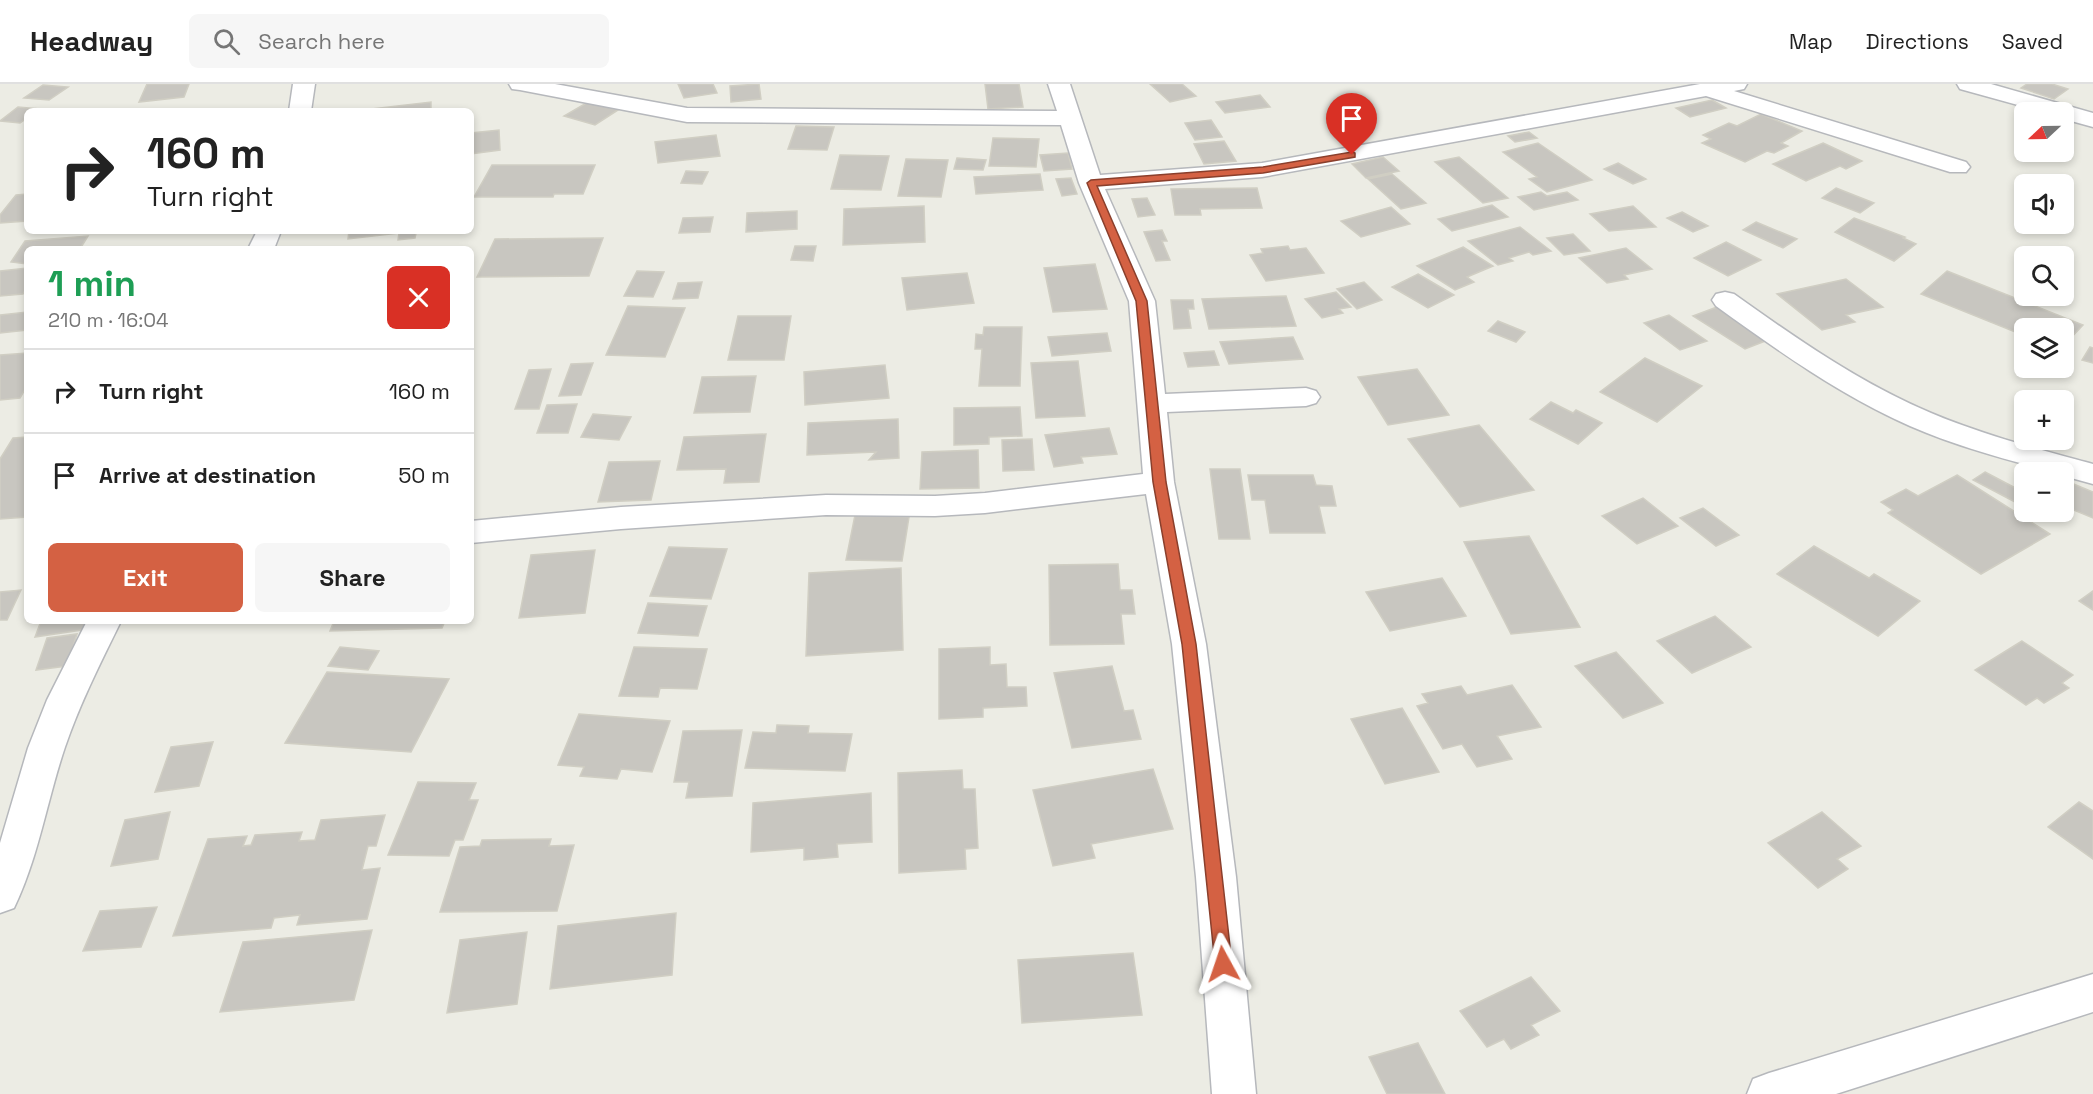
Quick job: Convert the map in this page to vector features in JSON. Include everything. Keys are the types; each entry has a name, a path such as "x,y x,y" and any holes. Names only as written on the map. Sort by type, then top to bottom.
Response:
{"street":[{"path":"300,108 304,84"},
{"path":"520,84 687,115 1068,118"},
{"path":"1059,84 1068,118 1091,183 1142,301 1150,404 1160,482 1189,644 1216,877 1234,1094"},
{"path":"1091,183 1263,170 1676,89 1709,90 1737,84"},
{"path":"1968,84 2093,120"},
{"path":"1709,90 1958,168"},
{"path":"1725,300 1801,356 1865,393 1920,420 1983,442 2093,474"},
{"path":"1150,404 1306,397"},
{"path":"474,532 621,518 826,505 878,507 965,504 1160,482"},
{"path":"0,896 24,831 46,748 65,700 103,624"},
{"path":"1769,1094 2093,993"}],"building":[{"path":"147,84 189,84 184,97 139,102"},
{"path":"678,84 713,84 717,93 684,98"},
{"path":"759,84 761,99 731,102 730,86"},
{"path":"985,84 1019,84 1023,107 988,109"},
{"path":"1150,84 1182,84 1196,96 1170,102"},
{"path":"2027,84 2052,84 2068,89 2054,99 2021,88"},
{"path":"43,85 68,87 49,100 24,98"},
{"path":"1260,95 1270,107 1225,113 1216,102"},
{"path":"1712,100 1726,108 1690,117 1676,108"},
{"path":"431,102 431,108 380,108"},
{"path":"588,102 618,110 595,125 564,116"},
{"path":"18,107 29,108 24,108 24,120 20,123 0,121"},
{"path":"1761,114 1802,131 1781,143 1788,146 1774,153 1767,151 1745,162 1702,143 1711,139 1703,135 1729,123 1737,126"},
{"path":"1211,120 1222,137 1195,140 1185,123"},
{"path":"796,126 834,127 827,150 788,149"},
{"path":"499,130 500,150 474,154 474,133"},
{"path":"1529,132 1537,138 1515,142 1508,136"},
{"path":"716,135 720,156 658,163 655,142"},
{"path":"993,138 1039,139 1036,167 989,166"},
{"path":"1224,141 1236,161 1204,164 1194,144"},
{"path":"1538,143 1592,180 1547,192 1529,179 1537,177 1503,152"},
{"path":"1823,143 1862,161 1846,169 1840,166 1806,181 1773,164"},
{"path":"1068,153 1072,169 1044,171 1040,155"},
{"path":"840,155 889,156 881,190 831,189"},
{"path":"1383,157 1399,171 1366,178 1352,164"},
{"path":"1459,157 1508,198 1483,203 1435,162"},
{"path":"957,158 986,160 983,170 954,169"},
{"path":"906,159 948,160 941,197 898,196"},
{"path":"1618,163 1646,179 1633,184 1604,169"},
{"path":"492,165 595,165 583,194 554,194 553,197 474,197"},
{"path":"686,171 708,172 702,184 681,183"},
{"path":"1040,174 1043,190 976,194 974,177"},
{"path":"1392,174 1426,203 1401,209 1368,179"},
{"path":"1071,178 1077,194 1062,196 1056,179"},
{"path":"1257,188 1262,208 1200,209 1201,215 1175,215 1171,189"},
{"path":"1836,188 1874,203 1860,213 1822,198"},
{"path":"1541,192 1547,196 1567,192 1578,200 1534,210 1518,197"},
{"path":"24,194 24,221 0,223 0,215 16,195"},
{"path":"1147,198 1155,215 1138,217 1132,199"},
{"path":"1492,205 1508,217 1452,231 1438,219"},
{"path":"924,206 925,242 843,245 844,209"},
{"path":"1633,206 1656,227 1609,231 1590,214"},
{"path":"1391,207 1410,224 1361,237 1341,221"},
{"path":"797,211 797,229 746,232 747,213"},
{"path":"1682,212 1708,226 1693,232 1667,218"},
{"path":"713,217 710,232 679,233 683,218"},
{"path":"1854,218 1905,237 1903,238 1916,244 1894,261 1835,232"},
{"path":"1756,222 1797,239 1783,248 1743,230"},
{"path":"1520,227 1551,251 1533,255 1529,252 1509,258 1513,261 1498,265 1468,241"},
{"path":"1162,230 1167,241 1162,241 1170,260 1156,261 1144,232"},
{"path":"349,234 390,234 348,239"},
{"path":"399,234 416,234 415,238 398,240"},
{"path":"1573,234 1590,251 1564,255 1547,238"},
{"path":"88,236 82,246 24,246 24,264 11,262 25,241"},
{"path":"603,238 589,276 477,277 495,239"},
{"path":"1726,242 1761,260 1728,276 1694,258"},
{"path":"795,246 816,246 813,261 791,260"},
{"path":"1288,246 1290,250 1306,248 1324,273 1266,281 1250,255 1263,253 1261,249"},
{"path":"1463,247 1493,266 1467,277 1474,282 1455,290 1417,266"},
{"path":"1626,248 1652,269 1624,275 1628,279 1607,283 1579,258"},
{"path":"1095,264 1107,309 1053,312 1044,268"},
{"path":"24,268 23,294 0,296 0,271"},
{"path":"637,271 664,272 653,297 624,296"},
{"path":"1947,271 2014,298 2014,306 2035,306 2065,318 2014,318 2014,332 1921,294"},
{"path":"967,273 974,303 907,310 902,278"},
{"path":"1418,274 1454,295 1428,308 1392,287"},
{"path":"1846,279 1883,307 1846,315 1855,322 1822,330 1777,294"},
{"path":"702,282 698,298 673,299 678,283"},
{"path":"1364,282 1382,300 1357,309 1337,289"},
{"path":"1336,292 1351,307 1339,309 1343,313 1322,318 1305,299"},
{"path":"1286,296 1296,326 1209,329 1202,299"},
{"path":"1171,300 1193,300 1194,309 1188,309 1191,328 1174,329"},
{"path":"1722,305 1773,338 1745,349 1693,316"},
{"path":"628,306 685,308 665,357 606,355"},
{"path":"24,312 24,330 0,333 0,315"},
{"path":"1669,315 1707,341 1680,350 1644,323"},
{"path":"738,316 791,316 784,360 728,360"},
{"path":"1498,321 1525,332 1516,342 1488,331"},
{"path":"2074,321 2083,325 2074,334"},
{"path":"984,327 1022,327 1020,386 979,386 982,349 975,349 976,334 983,335"},
{"path":"1107,333 1111,351 1052,356 1048,337"},
{"path":"1293,337 1303,359 1229,364 1220,342"},
{"path":"2090,347 2093,348 2093,363 2082,360"},
{"path":"1214,351 1219,365 1188,367 1184,353"},
{"path":"24,353 24,391 20,398 0,400 0,355"},
{"path":"1645,358 1702,386 1657,422 1600,392"},
{"path":"1078,361 1085,416 1036,418 1031,363"},
{"path":"593,363 581,395 559,396 571,364"},
{"path":"885,365 889,398 805,405 804,372"},
{"path":"551,369 539,409 515,409 529,370"},
{"path":"1417,369 1449,415 1388,425 1358,377"},
{"path":"756,376 750,412 694,413 702,377"},
{"path":"1551,402 1573,413 1576,410 1602,423 1578,444 1530,419"},
{"path":"577,404 568,433 537,433 547,405"},
{"path":"1020,407 1022,436 989,437 989,444 954,445 954,408"},
{"path":"593,414 631,417 619,440 581,437"},
{"path":"898,419 899,458 869,460 876,452 807,455 808,423"},
{"path":"1479,425 1534,490 1460,507 1408,439"},
{"path":"1109,428 1117,454 1081,457 1083,463 1054,467 1045,435"},
{"path":"766,434 759,482 724,483 726,469 677,470 684,437"},
{"path":"24,437 24,517 0,519 0,459 13,438"},
{"path":"1032,439 1034,470 1003,471 1002,440"},
{"path":"978,450 979,488 920,489 922,452"},
{"path":"660,461 651,500 598,502 609,462"},
{"path":"1210,469 1240,469 1250,539 1219,539"},
{"path":"1985,472 2014,487 2014,501 1973,480"},
{"path":"1248,475 1313,475 1316,485 1332,486 1336,506 1319,506 1325,533 1270,533 1265,500 1252,500"},
{"path":"1957,475 2014,511 2014,522 2031,522 2050,534 1981,574 1888,513 1893,510 1881,502 1906,489 1918,496"},
{"path":"2074,484 2093,492 2093,518 2074,510"},
{"path":"1643,498 1678,526 1637,544 1602,516"},
{"path":"1703,508 1739,535 1716,546 1680,518"},
{"path":"855,515 909,517 902,561 846,560"},
{"path":"1529,536 1580,627 1511,634 1464,542"},
{"path":"1814,546 1869,578 1874,574 1920,601 1878,636 1777,574"},
{"path":"669,547 727,549 711,599 650,596"},
{"path":"595,550 585,613 519,618 531,555"},
{"path":"1118,564 1120,590 1132,590 1135,614 1121,614 1124,644 1050,645 1049,565"},
{"path":"901,568 903,650 806,656 809,573"},
{"path":"1442,578 1466,616 1390,631 1366,592"},
{"path":"21,590 7,620 0,620 0,592"},
{"path":"2093,591 2093,610 2079,601"},
{"path":"648,603 707,606 698,636 638,633"},
{"path":"1715,616 1751,647 1692,673 1657,641"},
{"path":"40,624 85,624 82,630 35,637"},
{"path":"333,624 444,624 442,628 330,631"},
{"path":"77,634 67,666 36,670 47,638"},
{"path":"2022,641 2073,675 2062,683 2069,688 2044,703 2037,698 2026,705 1975,670"},
{"path":"340,647 379,651 368,670 328,666"},
{"path":"634,647 707,649 697,689 660,688 658,697 619,696"},
{"path":"990,647 990,665 1006,664 1007,687 1026,687 1027,706 983,708 983,717 939,719 939,649"},
{"path":"1616,652 1663,703 1623,718 1575,666"},
{"path":"1112,666 1124,711 1133,710 1141,739 1072,748 1054,673"},
{"path":"327,672 449,679 411,752 285,743"},
{"path":"1512,685 1541,727 1497,736 1512,759 1477,767 1462,744 1443,749 1417,706 1428,703 1422,694 1461,686 1467,695"},
{"path":"1402,708 1439,772 1385,784 1351,719"},
{"path":"579,714 670,721 652,772 621,769 617,779 580,776 584,767 558,765"},
{"path":"777,725 809,726 808,733 852,734 845,771 745,768 753,732 776,733"},
{"path":"742,730 732,796 686,798 689,782 674,782 683,731"},
{"path":"213,742 199,786 155,792 171,747"},
{"path":"1153,769 1173,829 1091,844 1095,858 1053,866 1033,790"},
{"path":"962,770 963,789 975,789 978,848 965,849 966,869 899,873 898,773"},
{"path":"418,782 476,783 469,800 478,800 463,840 455,840 449,856 388,855"},
{"path":"871,793 872,842 837,844 838,857 804,860 804,848 751,852 753,803"},
{"path":"2079,802 2093,811 2093,859 2048,827"},
{"path":"170,812 158,859 111,866 125,820"},
{"path":"1822,812 1861,846 1837,859 1848,869 1818,888 1768,843"},
{"path":"385,815 376,846 368,846 362,870 380,868 367,919 297,925 300,915 274,918 271,928 173,936 208,839 247,836 243,846 251,845 255,835 302,832 299,841 315,840 321,820"},
{"path":"551,839 549,846 574,845 557,911 440,912 460,847 480,846 482,840"},
{"path":"157,907 141,947 83,951 100,911"},
{"path":"676,913 672,975 550,989 558,926"},
{"path":"372,930 354,1000 220,1012 243,942"},
{"path":"527,932 517,1004 447,1013 460,940"},
{"path":"1133,953 1142,1015 1022,1023 1018,960"},
{"path":"1531,977 1560,1011 1531,1025 1539,1035 1511,1049 1504,1039 1487,1047 1460,1011"},
{"path":"1418,1043 1445,1094 1387,1094 1369,1057"}],"route":[{"path":"1223,964 1216,877 1189,644 1160,482 1150,404 1142,301 1091,183 1263,170 1352,155"}]}
